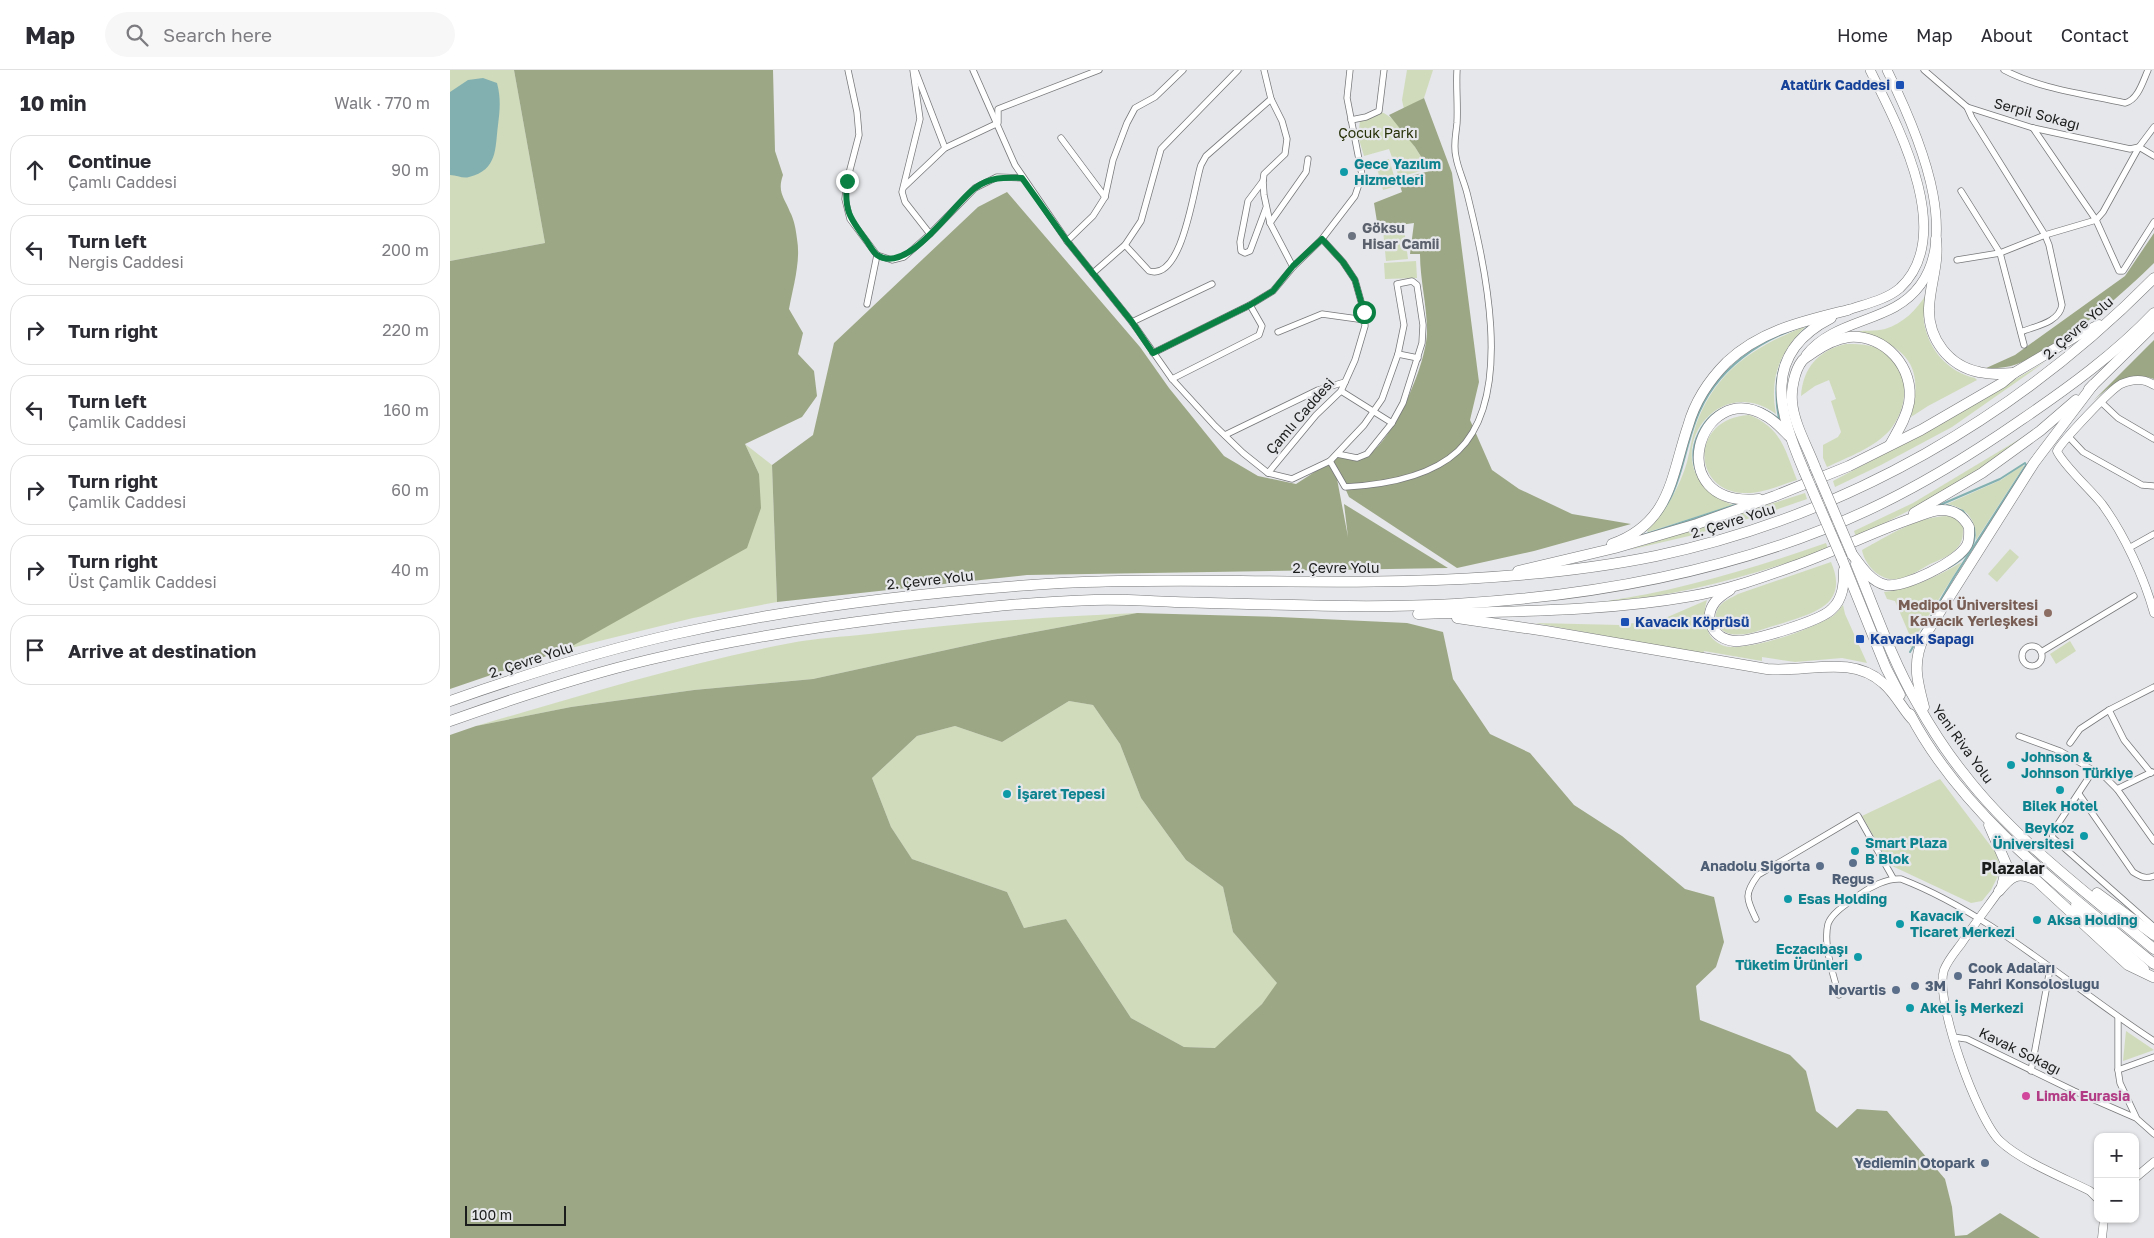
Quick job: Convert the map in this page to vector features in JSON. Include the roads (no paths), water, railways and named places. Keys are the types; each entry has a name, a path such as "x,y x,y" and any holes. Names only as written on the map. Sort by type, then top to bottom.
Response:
{"highway":[{"path":"1936,239 1937,262 1930,312 1933,331 1939,345 1952,360 1970,370 1993,374 2014,373"},
{"name":"2. Çevre Yolu","path":"450,701 600,653 673,634 854,602 1063,583 1404,581 1491,577 1574,570 1655,556 1739,534 1839,499 1936,448 2000,408 2079,349 2154,278"},
{"path":"1734,587 1714,603 1710,616 1713,630 1718,635 1733,641 1758,638 1817,619 1831,611 1839,601 1844,578 1842,559 1789,436 1781,402 1781,382 1788,359 1801,340 1821,323 1848,310"},
{"path":"1588,554 1632,534 1658,510 1673,483 1695,407 1708,385 1727,362 1750,344 1800,321 1848,310"},
{"path":"450,721 527,694 648,660 804,628 944,611 1096,600 1366,605 1453,604 1575,593 1692,571 1729,562 1817,532 1866,511 1913,487 2000,434 2072,385 2142,326 2154,313"},
{"path":"1491,577 1615,548 1672,532 1775,496 1849,466 1921,430 2002,383 2014,373 2078,335 2107,322"},
{"path":"1896,524 1982,473 2040,431 2093,385 2154,326"},
{"path":"1418,614 1601,608 1691,596 1734,587 1826,555 1896,524 1934,511 1950,511 1964,519 1969,526 1970,536 1968,544 1955,558 1901,584 1885,585 1875,580 1852,554 1815,467 1796,422 1792,400 1795,376 1802,362 1831,342 1850,337 1876,342 1895,355 1907,375 1910,397 1903,421 1890,445"},
{"path":"1928,722 1919,692 1915,668 1924,636 2034,463 2093,385"},
{"path":"1775,496 1747,500 1729,497 1711,486 1699,465 1701,438 1711,423 1731,411 1740,409 1750,409 1766,415 1789,436"},
{"name":"Yeni Riva Yolu","path":"1852,554 1910,691 1928,722 1966,777 2004,819 2052,863 2154,948"},
{"name":"Yeni Riva Yolu","path":"1842,559 1886,668 1912,719 1935,753 1986,820"},
{"path":"1366,605 1418,614 1509,624 1767,669 1796,670 1837,666 1857,668 1884,683 1912,719"},
{"path":"1986,820 2061,887 2154,964"},
{"path":"1986,820 2006,866 2004,882 1999,891"},
{"path":"2026,838 2154,935"},
{"path":"1999,891 2014,876 2025,875 2036,880 2128,965 2154,978"},
{"path":"2061,887 2088,919 2154,978"}],"main road":[{"path":"1848,310 1883,298 1900,288 1917,265 1922,246 1923,208 1909,157 1890,110 1870,70"},
{"path":"1802,362 1818,342 1829,334 1882,314 1911,296 1928,270 1936,239 1935,215 1923,154 1908,112 1887,70"}],"street":[{"path":"848,70 857,112 859,134 847,181 845,199 850,219 877,255 892,260 904,257 930,234 975,188 997,177 1022,178"},
{"path":"914,70 944,148"},
{"path":"914,70 920,119 902,192 905,202 930,234"},
{"path":"973,70 998,123 1015,166 1067,241 1132,322 1172,380 1225,435 1268,473 1292,479 1330,461 1373,411 1382,399 1398,354 1404,326 1397,284 1412,281 1417,285 1423,325 1418,358 1403,403 1392,423 1367,454 1358,458 1337,454"},
{"path":"998,123 998,109 1099,70"},
{"path":"1067,241 1093,216 1105,197 1113,160 1127,123 1135,108 1155,97 1183,70"},
{"path":"1093,273 1126,245 1141,221 1161,149 1238,70"},
{"path":"1264,70 1271,99 1282,121 1287,139 1285,154 1264,174 1262,181 1248,201 1240,242 1241,251 1245,253 1250,252 1266,207"},
{"path":"1153,353 1250,305 1279,286 1293,266 1322,239 1355,196 1362,175 1347,98 1350,70"},
{"path":"1350,120 1366,117 1379,110 1384,70"},
{"path":"1330,461 1345,487 1374,486 1406,479 1457,451 1472,433 1484,403 1490,378 1492,357 1489,308 1471,210 1455,150 1457,70"},
{"name":"Serpil Sokağı","path":"1924,70 1967,107 2033,128 2130,149 2139,147 2154,156"},
{"path":"2004,70 2050,86 2125,102 2129,102 2135,96 2148,70"},
{"path":"1126,245 1150,271 1155,273 1164,269 1185,234 1201,165 1206,156 1271,99"},
{"path":"1967,107 2049,245 2061,308 2054,319 2021,332"},
{"path":"904,187 944,148 998,123"},
{"path":"1957,260 2000,253 2096,220 2115,192 2139,147 2154,127"},
{"path":"2033,128 2096,220 2119,271 2123,271 2154,222"},
{"path":"1061,138 1105,197"},
{"path":"1270,223 1306,172 1308,159"},
{"path":"1013,177 1015,166"},
{"path":"1262,181 1270,223 1293,266"},
{"path":"1961,191 2000,253 2024,345"},
{"name":"Çamlı Caddesi","path":"1268,473 1316,415 1341,391 1355,360 1365,326 1364,312 1355,280 1343,262 1322,239"},
{"path":"867,304 877,255"},
{"path":"1132,322 1212,284"},
{"path":"1172,380 1259,335 1262,326 1250,305"},
{"path":"1278,332 1322,314 1365,320"},
{"path":"1398,354 1418,358"},
{"path":"2154,384 2147,380 2135,379 2119,385 2068,437 2057,451 2103,505 2151,591 2154,613"},
{"path":"1225,435 1318,390 1345,382"},
{"path":"1341,391 1392,423"},
{"path":"2101,402 2126,423 2154,438"},
{"path":"2068,437 2083,452 2142,485 2154,486"},
{"path":"2128,548 2154,534"},
{"path":"2041,652 2134,596"},
{"path":"2070,743 2080,729 2109,710 2154,687"},
{"path":"2109,710 2124,740 2153,772 2117,789"},
{"path":"2019,736 2060,751 2105,776 2117,789 2154,841"},
{"path":"2093,771 2052,833 2053,838 2089,872 2154,927"},
{"path":"2079,794 2133,872 2142,877 2154,876"},
{"path":"1756,919 1747,901 1748,889 1758,875 1858,816 1893,878"},
{"path":"1839,995 1828,957 1828,923 1841,908 1866,890 1893,878 1914,884 1980,918 2118,1018 2154,1041"},
{"path":"1999,891 1947,963 1942,978 1943,994 1953,1037 1969,1083 1993,1133 2016,1152 2094,1192"},
{"path":"2031,1071 2050,969"},
{"path":"2118,1018 2118,1070 2120,1083 2136,1118"},
{"name":"Kavak Sokağı","path":"1953,1037 1967,1039 2031,1071 2136,1118 2154,1134"},
{"path":"2118,1070 2154,1057"},
{"path":"2139,1175 2154,1162"},
{"path":"2102,1238 2104,1223"}],"water":[{"path":"483,78 497,83 499,94 500,104 493,157 490,164 478,174 467,177 450,175 450,92 468,80"}],"waterway":[{"path":"1812,323 1792,344 1780,366 1776,390 1779,419 1753,406 1730,406 1712,416 1699,433 1694,453 1697,474 1712,492 1738,504 1637,537 1652,524 1671,497 1682,469 1696,420 1704,402 1715,385 1728,370 1758,347 1775,337 1812,323"},
{"path":"1910,652 1954,577 2026,465 2025,463 2000,479 1940,505 1943,505"},
{"path":"1947,505 1963,511 1972,523"},
{"path":"1948,568 1969,552 1974,541 1974,528"}],"place":[{"name":"Atatürk Caddesi","path":"1900,85"},
{"name":"Gece Yazılım Hizmetleri","path":"1344,172"},
{"name":"Göksu Hisar Camii","path":"1352,236"},
{"name":"Medipol Üniversitesi Kavacık Yerleşkesi","path":"2048,613"},
{"name":"Kavacık Köprüsü","path":"1625,622"},
{"name":"Kavacık Sapağı","path":"1860,639"},
{"name":"Johnson & Johnson Türkiye","path":"2011,765"},
{"name":"Bilek Hotel","path":"2060,790"},
{"name":"İşaret Tepesi","path":"1007,794"},
{"name":"Beykoz Üniversitesi","path":"2084,836"},
{"name":"Smart Plaza B Blok","path":"1855,851"},
{"name":"Regus","path":"1853,863"},
{"name":"Anadolu Sigorta","path":"1820,866"},
{"name":"Esas Holding","path":"1788,899"},
{"name":"Aksa Holding","path":"2037,920"},
{"name":"Kavacık Ticaret Merkezi","path":"1900,924"},
{"name":"Eczacıbaşı Tüketim Ürünleri","path":"1858,957"},
{"name":"Cook Adaları Fahri Konsolosluğu","path":"1958,976"},
{"name":"3M","path":"1915,986"},
{"name":"Novartis","path":"1896,990"},
{"name":"Akel İş Merkezi","path":"1910,1008"},
{"name":"Limak Eurasia","path":"2026,1096"},
{"name":"Yediemin Otopark","path":"1985,1163"}],"district":[{"name":"Plazalar","path":"2013,868"}],"park label":[{"name":"Çocuk Parkı","path":"1378,133"}]}
